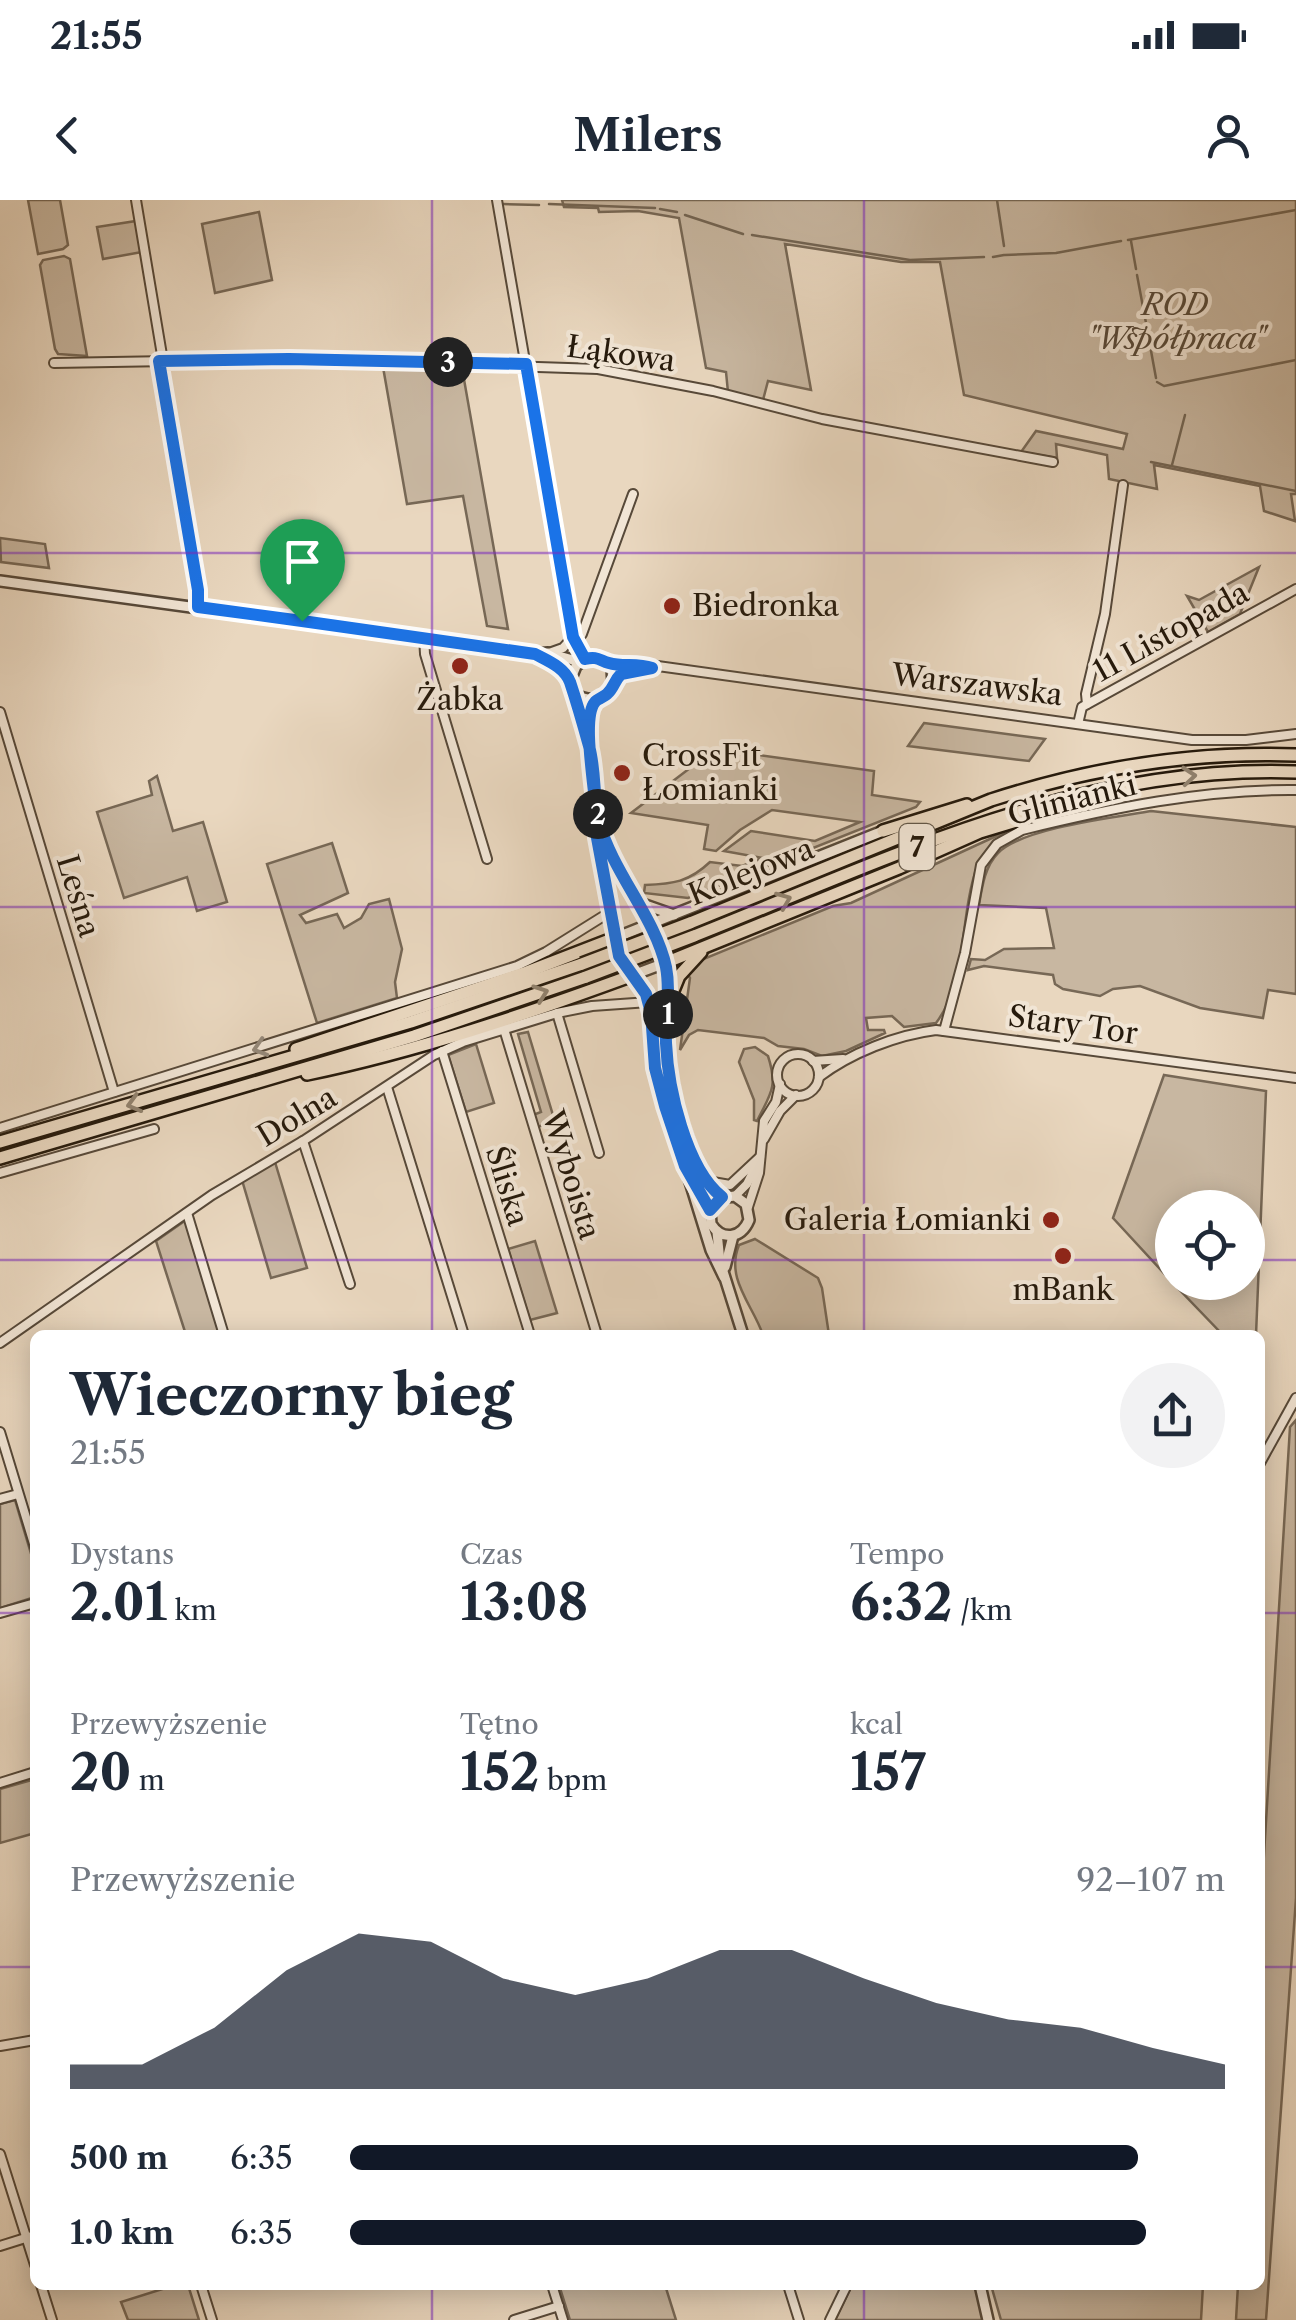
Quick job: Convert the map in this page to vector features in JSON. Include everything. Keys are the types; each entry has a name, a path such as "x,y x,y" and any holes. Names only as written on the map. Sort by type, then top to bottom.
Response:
{"highway":[{"name":"Kolejowa","path":"692,929 991,800 1042,784 1127,766 1219,756 1296,754"},
{"name":"Kolejowa","path":"0,1158 414,1036 692,929 1048,800 1146,780 1232,772 1296,772"},
{"path":"665,963 980,832 1146,780"},
{"path":"884,831 991,800"},
{"path":"261,1067 346,1030 528,972 615,938"},
{"path":"670,998 686,966 706,946"},
{"name":"Kolejowa","path":"0,1142 584,971"},
{"path":"277,1076 362,1063 633,975"}],"street":[{"path":"136,200 198,607"},
{"path":"497,200 574,639 582,660"},
{"name":"Łąkowa","path":"54,363 289,359 598,369 822,419 1054,462"},
{"path":"1087,704 1105,614 1123,485"},
{"path":"0,581 548,653 582,634 633,494"},
{"name":"11 Listopada","path":"1078,724 1082,707 1296,589"},
{"path":"424,637 424,654 487,859"},
{"path":"548,653 582,660 598,658 608,663 614,680 609,692 596,699 576,695"},
{"path":"535,654 561,668 570,681 589,743"},
{"path":"570,681 582,660"},
{"name":"Warszawska","path":"608,663 630,662 1204,741 1296,734"},
{"name":"Warszawska","path":"614,680 624,672 652,668"},
{"path":"596,699 589,743 599,820 597,838 615,938 620,959 649,1002 655,1068 710,1250 741,1330"},
{"name":"Leśna","path":"0,712 114,1092"},
{"name":"Glinianki","path":"944,1030 965,953 978,874 986,856 1004,839 1022,830 1154,802 1296,790"},
{"path":"599,820 665,963 670,998 666,1035 669,1065 692,1154 706,1180 722,1197"},
{"path":"615,938 884,831"},
{"path":"636,901 676,915"},
{"path":"0,1128 517,966 610,912"},
{"path":"633,975 665,963"},
{"name":"Dolna","path":"0,1343 242,1176 442,1050 557,1013 649,1002"},
{"path":"557,1013 599,1153"},
{"name":"Wyboista","path":"504,1029 595,1330"},
{"name":"Stary Tor","path":"819,1077 848,1058 913,1034 944,1030 1296,1078"},
{"name":"Śliska","path":"442,1050 528,1330"},
{"path":"724,1278 733,1236 748,1224 748,1207 760,1173 760,1157 764,1121 776,1102 779,1068 787,1057 802,1054 814,1061 819,1077 810,1092 796,1096 780,1111 762,1143"},
{"name":"Stary Tor","path":"814,1061 848,1058"},
{"path":"780,1084 796,1096"},
{"path":"386,1087 462,1330"},
{"path":"0,1174 154,1129"},
{"path":"303,1141 350,1284"},
{"path":"706,1180 730,1185 760,1157"},
{"path":"710,1210 722,1197 735,1196 747,1184 760,1157"},
{"path":"685,1166 718,1232 724,1278"},
{"path":"735,1196 748,1207"},
{"path":"187,1213 222,1330"},
{"path":"718,1232 733,1236"},
{"path":"1265,1455 1296,1398"},
{"path":"0,1432 30,1531"},
{"path":"0,1499 18,1494"},
{"path":"0,1613 30,1604"},
{"path":"0,1783 30,1774"},
{"path":"0,2046 30,2041"},
{"path":"0,2154 30,2233"},
{"path":"0,2246 30,2236"},
{"path":"43,2290 52,2320"},
{"path":"202,2290 212,2320"},
{"path":"554,2290 563,2320"},
{"path":"790,2290 799,2320"},
{"path":"830,2320 845,2290"},
{"path":"981,2290 988,2320"},
{"path":"514,2320 559,2306"}],"green space":[{"path":"28,200 60,200 68,245 63,249 38,254"},
{"name":"ROD \"Współpraca\"","path":"562,200 1296,200 1296,494 1291,494 1295,521 1264,511 1260,486 1154,465 1157,489 1109,479 1107,455 1056,444 1057,458 1021,452 1036,431 1123,449 1127,434 964,395 940,262 901,262 785,244 811,390 768,381 763,400 728,392 726,372 706,368 679,218 638,211 599,212 598,208 564,207"},
{"path":"259,212 272,280 215,293 202,224"},
{"path":"136,221 142,252 103,259 97,227"},
{"path":"64,256 70,259 87,356 58,354 55,349 40,265 43,260"},
{"path":"383,367 462,368 508,629 487,626 463,496 407,504"},
{"path":"0,538 45,544 49,568 1,562"},
{"path":"1259,567 1240,614 1208,632 1187,596 1199,600"},
{"path":"924,723 1045,739 1029,761 908,746"},
{"path":"715,749 874,771 872,795 920,802 916,807 688,898 644,893 645,885 680,881 710,862 742,866 763,858 724,851 751,831 815,841 860,822 772,810 716,851 704,849 708,825 631,813"},
{"path":"157,776 173,831 203,822 227,902 197,911 187,877 124,898 97,812 152,795 149,781"},
{"path":"1151,811 1296,827 1296,994 1268,990 1263,1018 1200,1008 1140,986 1113,989 1100,996 1063,989 1055,984 1053,975 984,966 968,970 971,959 985,960 1004,949 1054,948 1046,908 979,905 987,870 998,853 1010,844 1048,830"},
{"path":"1005,832 985,852 977,867 953,988 936,1023 904,1027 892,1016 866,1018 868,1030 885,1033 846,1051 822,1056 778,1046 764,1038 698,1030 689,1035 680,1050 690,978 687,973 701,960 833,906 851,903"},
{"path":"332,843 348,893 300,915 306,923 337,914 344,928 361,918 369,904 389,899 402,949 395,982 397,998 317,1023 267,864"},
{"path":"528,1032 555,1122 537,1127 533,1115 541,1112 518,1034"},
{"path":"476,1044 494,1103 466,1112 448,1055"},
{"path":"755,1047 768,1056 773,1083 757,1121 754,1100 739,1062 744,1049"},
{"path":"1164,1075 1266,1091 1262,1190 1155,1190 1155,1264 1113,1218"},
{"path":"275,1162 307,1268 271,1278 242,1180"},
{"path":"186,1220 219,1330 184,1330 156,1241"},
{"path":"755,1239 818,1278 828,1330 761,1330 738,1281 735,1269 739,1245"},
{"path":"535,1241 557,1313 530,1320 508,1249"},
{"path":"1189,1300 1257,1300 1256,1330 1218,1330"},
{"path":"1296,1420 1296,1898 1266,2320 1236,2320 1238,2290 1265,2290 1265,1838 1290,1427"},
{"path":"15,1500 30,1550 30,1599 0,1608 0,1504"},
{"path":"30,1780 30,1834 0,1843 0,1789"},
{"path":"159,2290 190,2290 199,2320 128,2320 121,2302"},
{"path":"561,2290 667,2290 676,2320 570,2320"},
{"path":"850,2290 978,2290 984,2320 835,2320"},
{"path":"992,2290 1203,2290 1201,2320 1001,2320"}],"waterway":[{"path":"997,200 1004,246"},
{"path":"503,204 539,205"},
{"path":"549,204 655,208"},
{"path":"660,209 677,212"},
{"path":"1128,240 1296,210"},
{"path":"685,215 743,234"},
{"path":"752,235 910,260 984,257"},
{"path":"1005,255 1056,253 1121,241"},
{"path":"1131,241 1136,269"},
{"path":"993,257 1004,255"},
{"path":"1137,275 1146,323"},
{"path":"1147,329 1156,378"},
{"path":"1157,382 1164,386 1296,360"},
{"path":"1172,465 1185,415"},
{"path":"1151,462 1296,491"}],"place":[{"name":"Biedronka","path":"672,606"},
{"name":"Żabka","path":"460,666"},
{"name":"CrossFit Łomianki","path":"622,773"},
{"name":"Galeria Łomianki","path":"1051,1220"},
{"name":"mBank","path":"1063,1256"}],"route":[{"path":"302,621 198,607 159,361 289,359 526,364 573,637 585,659 593,657 608,663 630,662 652,668 624,672 592,706 589,743 592,768 599,820 597,838 619,956 646,994 655,1068 665,1106 685,1166 710,1210 722,1197 700,1172 679,1113 666,1049 670,998 663,955 614,860 599,820 589,743 581,725 580,706 565,672 535,654 302,621"}]}
